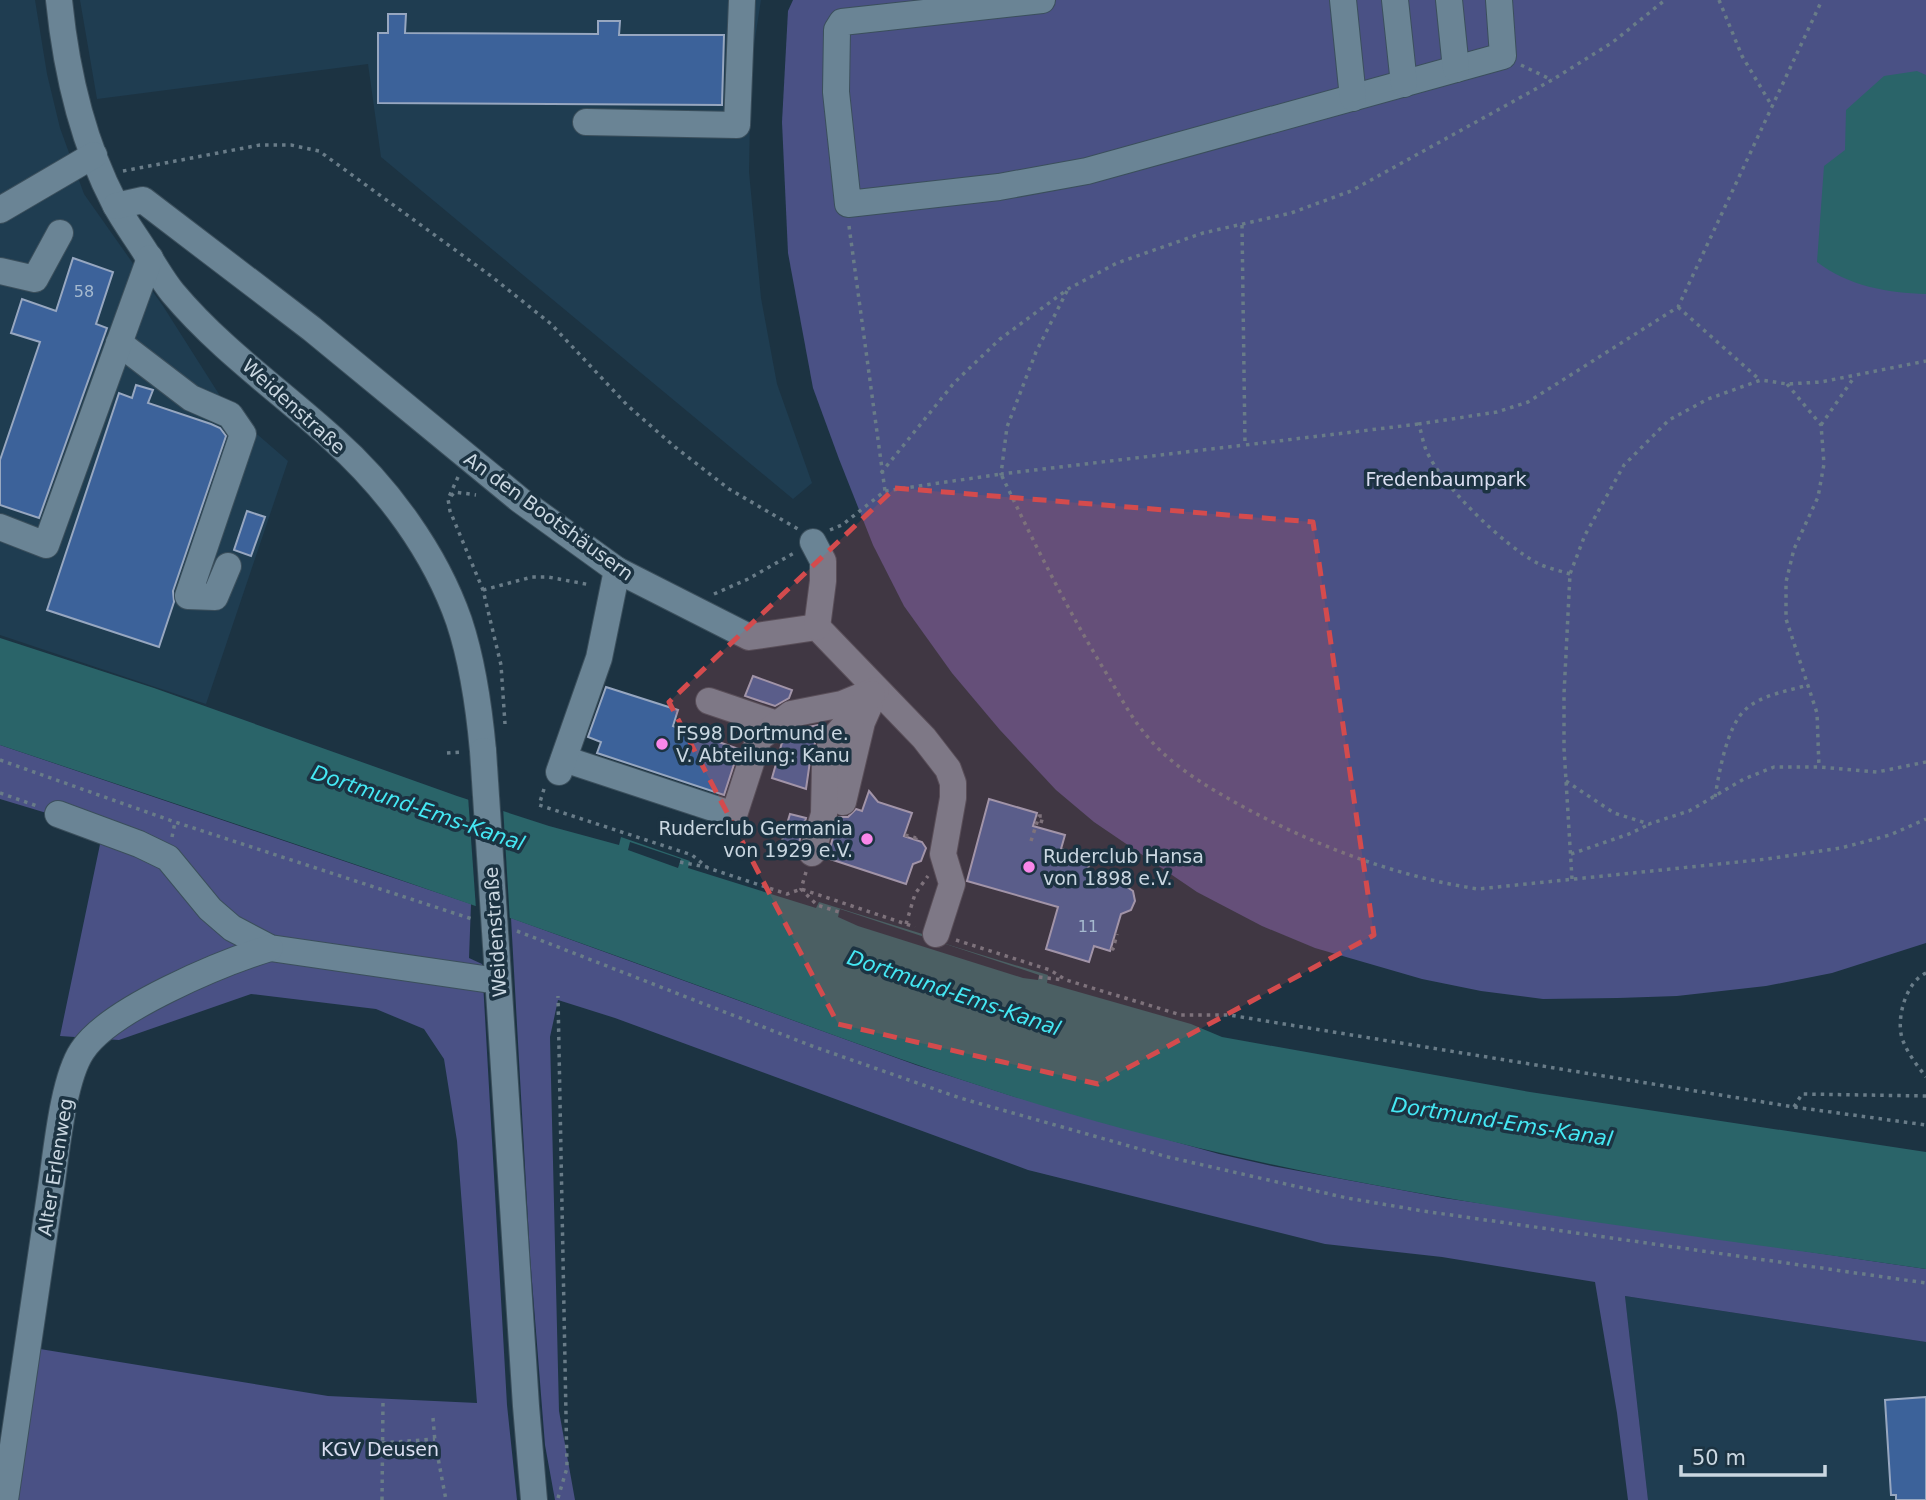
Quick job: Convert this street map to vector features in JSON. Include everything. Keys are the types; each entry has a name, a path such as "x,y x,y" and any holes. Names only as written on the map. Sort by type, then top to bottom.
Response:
{"street":[{"name":"Weidenstraße","path":"59,0 71,83 98,165 116,206 171,291 206,329 336,442 375,482 410,527 446,590 459,622 479,706 492,743 497,971 534,1500"},
{"path":"586,122 737,125 742,0"},
{"path":"1042,0 842,22 837,30 836,92 848,204 999,187 1087,172 1503,56 1499,0"},
{"path":"1343,0 1353,98"},
{"path":"1395,0 1404,84"},
{"path":"1448,0 1455,69"},
{"path":"0,210 98,165"},
{"name":"An den Bootshäusern","path":"116,206 143,200 312,329 616,577 674,598 749,637 817,627"},
{"path":"0,271 35,279 60,233"},
{"path":"0,527 46,545 150,258"},
{"path":"119,343 191,398 230,415 243,434 188,596 215,597 228,566"},
{"path":"813,542 822,561 823,581 817,627 924,738 948,769 953,783 943,855 952,884 936,934"},
{"path":"616,577 599,658 556,772 734,814 759,738 791,714 842,704 876,690"},
{"path":"843,802 862,722 876,690"},
{"path":"812,853 824,814 825,765 832,740 876,690"},
{"path":"709,701 777,724"},
{"path":"58,814 169,858 210,909 232,928 270,948 497,971"},
{"name":"Alter Erlenweg","path":"5,1500 59,1136 76,1062 94,1036 145,1003 234,959 270,948"}],"path":[{"path":"881,472 954,383 1000,339 1068,289 1117,263 1203,233 1291,213 1351,191 1552,80 1613,42 1665,0"},
{"path":"1719,0 1742,56 1772,106"},
{"path":"674,598 706,597 748,579 842,525 885,491 1001,474 1419,424 1497,412 1528,402 1678,307 1822,0"},
{"path":"1503,56 1552,80"},
{"path":"98,165 260,145 292,145 318,151 491,276 551,324 628,407 675,447 729,489 799,530 813,542"},
{"path":"848,204 885,491"},
{"path":"1242,225 1245,445"},
{"path":"1068,289 1036,352 1007,427 1001,474 1046,568 1142,731 1169,758 1203,784 1271,822 1354,858 1438,883 1478,889 1767,859 1841,848 1890,835 1926,819"},
{"path":"1678,307 1760,380"},
{"path":"1572,879 1564,694 1570,574 1585,535 1624,465 1669,420 1708,399 1760,380 1787,384 1821,382 1926,361"},
{"path":"1821,425 1856,376"},
{"path":"1787,384 1821,425 1824,464 1818,497 1794,549 1786,582 1786,619 1817,713 1819,767"},
{"path":"1419,424 1426,449 1436,468 1477,516 1540,565 1570,574"},
{"path":"471,461 454,482 448,499 450,511 483,590 501,664 505,726 492,743"},
{"path":"483,590 532,577 595,585 616,577"},
{"path":"1715,797 1730,738 1741,714 1762,699 1808,685"},
{"path":"0,760 175,822 374,886 446,913 475,920"},
{"path":"1571,854 1650,824 1671,819 1744,779 1774,767 1819,767 1877,772 1926,762"},
{"path":"556,772 539,805 692,855 708,868"},
{"path":"1566,781 1614,813 1650,824"},
{"path":"0,793 58,814"},
{"path":"1031,841 1039,816 1043,816 1041,824"},
{"path":"905,835 916,838 918,833"},
{"path":"906,924 915,894 943,855"},
{"path":"680,862 708,868 787,894 801,889 1050,970 1066,980"},
{"path":"801,889 817,905 839,912"},
{"path":"506,928 812,1045 948,1093 1142,1150 1346,1198 1926,1283"},
{"path":"1111,948 1113,949 1117,934"},
{"path":"1926,973 1919,976 1910,988 1901,1017 1902,1036 1910,1055 1926,1077"},
{"path":"1039,977 1066,980 1181,1015 1229,1015 1794,1107 1926,1125"},
{"path":"557,1500 568,1468 558,996"},
{"path":"1794,1107 1802,1094 1926,1096"},
{"path":"382,1500 383,1402"},
{"path":"433,1418 446,1500"},
{"path":"382,1443 435,1439"}],"highlighted area":[{"path":"895,488 1313,522 1374,935 1098,1084 838,1024 669,702"}],"shaded area":[{"path":"0,0 35,0 47,74 60,128 84,194 163,306 229,410 288,461 206,704 0,635"},
{"path":"80,0 761,0 751,64 749,172 761,298 777,384 812,483 793,499 381,157 368,64 97,99"},
{"path":"1625,1296 1926,1342 1926,1500 1648,1500"}],"green space":[{"name":"Fredenbaumpark","path":"793,0 1926,0 1926,943 1832,973 1766,986 1677,996 1543,999 1481,991 1422,979 1315,948 1262,926 1197,892 1094,822 1056,790 1000,730 952,673 904,606 873,545 813,388 788,253 782,122 788,11"},
{"name":"KGV Deusen","path":"0,745 471,904 469,958 482,964 507,1405 517,1500 5,1500 40,1349 328,1396 477,1403 457,1141 444,1059 424,1029 376,1009 251,994 119,1040 60,1036 103,830 0,799"},
{"path":"511,918 916,1065 1012,1096 1219,1154 1444,1198 1926,1269 1926,1342 1625,1296 1648,1500 1628,1500 1617,1413 1595,1282 1442,1257 1325,1244 1028,1170 615,1018 558,1000 550,1037 559,1411 575,1500 555,1500 545,1445 530,1256"}],"water":[{"path":"1917,71 1926,75 1926,294 1869,287 1842,277 1817,262 1824,166 1845,150 1846,110 1884,76"},
{"name":"Dortmund-Ems-Kanal","path":"0,638 154,688 457,796 619,845 621,837 690,861 688,868 816,908 819,902 929,936 936,941 1048,975 1047,983 1191,1024 1222,1037 1530,1092 1926,1152 1926,1269 1522,1211 1322,1175 1124,1129 998,1092 472,905 0,745"}],"pier":[{"path":"468,796 503,807 510,922 476,909"},
{"path":"630,842 681,859 678,868 628,850"},
{"path":"840,909 1039,975 1038,980 1023,978 858,926 838,917"}],"building":[{"path":"388,14 406,14 405,33 598,34 598,21 620,21 619,35 724,35 722,105 378,103 378,33 388,33"},
{"path":"73,258 113,272 96,324 107,328 39,518 0,505 0,460 40,342 11,333 22,299 56,311"},
{"path":"136,385 153,390 148,403 211,424 220,428 226,436 173,591 174,602 159,647 47,610 119,393 132,398"},
{"path":"247,511 265,517 251,556 234,550"},
{"path":"753,676 792,690 789,698 775,706 745,696"},
{"name":"FS98 Dortmund e. V. Abteilung: Kanu","path":"606,687 678,710 673,726 739,749 724,795 597,753 601,742 588,737"},
{"path":"824,724 817,736 810,761 806,789 772,778 783,739 798,729"},
{"name":"Ruderclub Germania von 1929 e.V.","path":"869,791 878,802 912,813 904,836 922,842 926,848 921,861 913,864 906,884 827,858 839,817 848,817 856,809 862,811"},
{"path":"989,799 1037,813 1033,826 1065,835 1061,849 1091,858 1086,876 1124,885 1133,891 1135,901 1131,910 1121,914 1110,951 1094,946 1089,962 1046,949 1058,907 967,881"},
{"path":"790,814 806,818 797,850 781,844"},
{"path":"1926,1397 1926,1500 1896,1500 1896,1495 1891,1495 1885,1400"}],"place":[{"name":"FS98 Dortmund e. V. Abteilung: Kanu","path":"662,744"},
{"name":"Ruderclub Germania von 1929 e.V.","path":"867,839"},
{"name":"Ruderclub Hansa von 1898 e.V.","path":"1029,867"}]}
